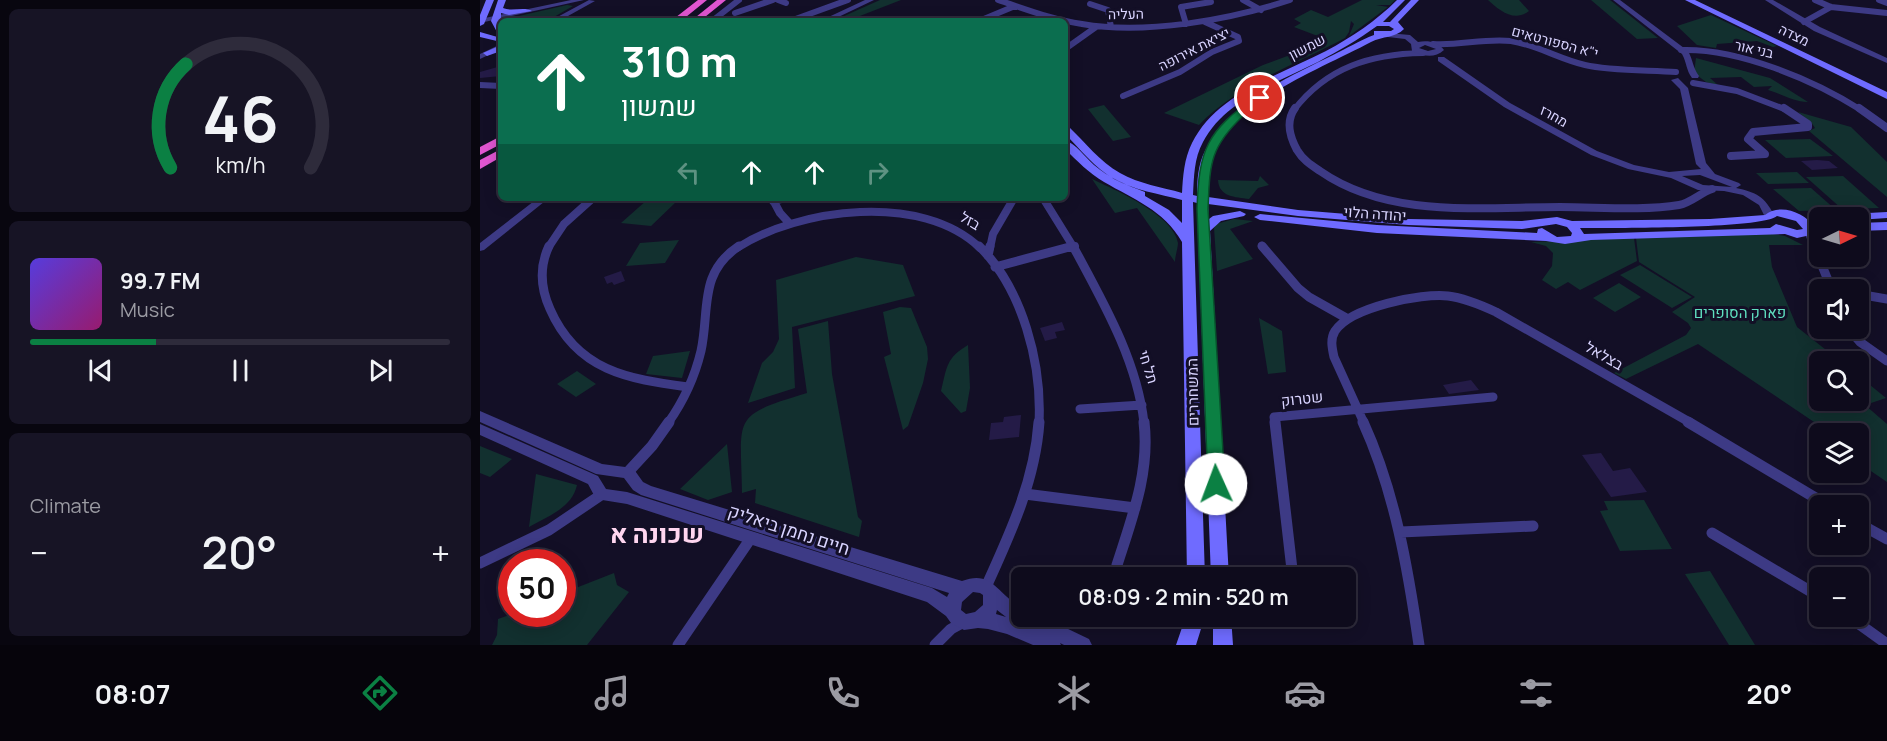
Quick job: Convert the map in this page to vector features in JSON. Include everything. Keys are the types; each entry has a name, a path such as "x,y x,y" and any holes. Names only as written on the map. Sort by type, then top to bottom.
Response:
{"highway":[{"path":"679,18 703,0"},
{"path":"699,18 722,0"},
{"path":"480,152 498,141"},
{"path":"480,165 498,154"}],"main road":[{"path":"481,19 490,0"},
{"path":"498,28 495,25 502,0"},
{"name":"שמשון","path":"1187,202 1193,155 1198,141 1205,129 1226,108 1373,26 1401,0"},
{"path":"1388,35 1373,31 1373,26 1398,27 1396,19 1414,0"},
{"name":"מצדה","path":"1689,0 1887,96"},
{"name":"מצדה","path":"1701,0 1887,88"},
{"path":"497,13 528,11"},
{"name":"שמשון","path":"1203,205 1204,178 1209,152 1215,140 1240,112 1260,98 1375,38 1398,33 1398,27"},
{"path":"480,34 498,40"},
{"path":"484,55 498,48"},
{"path":"1068,131 1104,167 1117,176 1187,202"},
{"path":"1068,146 1093,171 1164,212 1178,226 1189,244"},
{"path":"1154,189 1175,188 1190,175"},
{"path":"1204,178 1210,192 1238,209"},
{"path":"1118,187 1203,205"},
{"name":"המשחררים","path":"1187,202 1196,567"},
{"name":"המשחררים","path":"1203,205 1219,567"},
{"name":"יהודה הלוי","path":"1203,205 1377,229 1546,237 1567,242 1577,238"},
{"path":"1204,230 1217,218 1238,209"},
{"name":"יהודה הלוי","path":"1238,209 1387,220 1502,225 1541,224 1554,220 1570,225"},
{"path":"1570,225 1710,222 1777,213 1809,217"},
{"path":"1790,215 1805,222 1809,227"},
{"path":"1869,216 1887,215"},
{"path":"1768,216 1771,224 1788,232"},
{"path":"1541,224 1540,230 1546,237"},
{"path":"1570,225 1577,232 1577,238 1767,230 1803,234 1809,231"},
{"path":"1869,227 1887,226"},
{"path":"1186,645 1192,627"},
{"path":"1196,627 1197,645"},
{"path":"1222,627 1223,645"}],"street":[{"path":"528,11 581,0"},
{"path":"560,18 589,1 600,0"},
{"path":"735,13 776,0 786,3"},
{"path":"798,18 848,0"},
{"path":"831,18 871,0"},
{"path":"838,18 876,0"},
{"name":"העליה","path":"998,0 1061,18"},
{"path":"1243,0 1261,10"},
{"name":"העליה","path":"1068,20 1096,27 1186,24 1261,10 1290,0"},
{"name":"בני אור","path":"1616,0 1681,50 1744,59 1786,70 1842,98 1887,128"},
{"path":"1768,0 1804,22 1885,59"},
{"path":"1815,0 1831,7 1887,13"},
{"path":"1880,0 1887,3"},
{"path":"716,18 739,1 753,7"},
{"path":"1186,24 1180,7 1211,2"},
{"path":"567,3 580,5 577,9"},
{"path":"1090,4 1108,10 1111,27"},
{"path":"986,18 1015,6"},
{"path":"1804,22 1831,7"},
{"path":"481,19 497,13"},
{"name":"יציאת אירופה","path":"1123,96 1180,72 1212,52 1239,41 1238,37 1205,22"},
{"path":"1068,47 1096,27"},
{"name":"מחרז","path":"1398,27 1436,49 1500,100 1582,147 1614,162 1664,173 1692,174"},
{"path":"1388,35 1407,37 1425,53"},
{"name":"י\"א הספורטאים","path":"1436,49 1482,40 1509,40 1532,45 1578,64 1676,75"},
{"path":"1406,52 1415,46 1436,49"},
{"path":"1436,49 1425,53 1406,52 1371,59 1344,69 1323,81 1299,102 1288,117 1287,133 1296,152 1305,162 1332,181 1382,199 1414,205 1506,208 1674,206 1687,204 1714,183"},
{"path":"1681,50 1689,60 1692,174 1698,196"},
{"path":"1676,75 1691,79"},
{"path":"1676,75 1786,108 1809,126 1801,129 1753,132 1748,139 1765,154 1731,156"},
{"path":"480,85 498,86"},
{"path":"1692,174 1752,196 1767,207 1768,216"},
{"path":"1692,174 1714,183 1758,194 1790,215"},
{"path":"480,247 540,201"},
{"path":"589,201 568,219 548,248 543,260 542,276 545,292 561,330 583,355 612,371 632,378 688,387"},
{"path":"774,201 790,224"},
{"path":"988,256 993,234 1012,201"},
{"name":"תל חי","path":"1045,201 1075,246 1124,344 1142,405 1145,421 1143,481 1117,566"},
{"name":"בזל","path":"626,474 663,434 676,413 688,387 704,336 708,286 718,264 728,254 755,238 812,218 856,213 903,215 947,226 975,243 995,267 1021,322 1037,375 1040,402 1038,440 1025,494 988,590"},
{"path":"1788,232 1809,245"},
{"path":"995,267 1075,246"},
{"path":"1262,246 1298,288 1309,297 1348,318 1335,331 1332,345 1337,364 1376,453 1401,532 1419,645"},
{"name":"בצלאל","path":"1348,318 1395,300 1413,297 1449,296 1482,306 1589,364 1810,495"},
{"path":"1869,296 1887,299"},
{"path":"1857,339 1887,361"},
{"name":"שטרוק","path":"1292,567 1274,417 1493,397"},
{"path":"1080,409 1142,405"},
{"name":"חיים נחמן ביאליק","path":"480,416 601,470 626,474 646,491 962,589"},
{"name":"חיים נחמן ביאליק","path":"480,429 593,480 603,494 627,498 932,596 965,617 994,620 1052,645"},
{"path":"480,563 549,530 603,494 625,489 626,474"},
{"path":"1025,494 1135,508"},
{"path":"1401,532 1533,526"},
{"path":"1869,529 1887,539"},
{"path":"1712,533 1809,590"},
{"path":"678,645 751,538"},
{"path":"965,617 954,599 962,589 974,585 988,590 1011,610"},
{"path":"935,645 965,617 989,611 992,605 988,590"},
{"path":"1045,627 1083,645"},
{"path":"1863,627 1887,644"}],"green space":[{"path":"880,0 901,0 855,18 840,18"},
{"path":"1362,0 1395,0 1390,5 1376,5 1388,7 1349,36 1354,24 1351,21 1345,38 1249,87 1231,98 1199,125 1164,113 1263,65 1306,49 1323,38 1294,27 1301,23 1294,19 1311,10 1328,17"},
{"path":"1488,0 1519,0 1529,11 1518,16 1507,14"},
{"path":"1591,0 1610,0 1658,38 1637,39"},
{"path":"567,5 573,6 552,18 510,18"},
{"path":"1711,15 1777,46 1773,47 1757,41 1717,44 1716,48 1697,45 1677,26"},
{"path":"1696,58 1770,78 1808,102 1768,90 1772,86 1754,87 1741,77 1710,78 1719,86 1706,82 1694,73"},
{"path":"1104,105 1131,137 1113,141 1088,109"},
{"path":"1798,112 1851,127 1887,162 1887,197 1809,131 1815,128"},
{"path":"1810,139 1833,156 1786,158 1765,140"},
{"path":"1797,172 1809,183 1768,184 1756,173"},
{"path":"1260,176 1269,185 1258,188 1249,199 1233,197 1221,190 1219,186 1218,180 1258,181"},
{"path":"1843,176 1879,208 1840,207 1806,177"},
{"path":"1092,179 1142,205 1166,223 1178,243 1175,262 1137,208 1115,213"},
{"path":"1811,188 1833,207 1809,207 1809,211 1799,211 1773,189"},
{"path":"646,201 676,202 651,226 621,223"},
{"path":"1234,219 1253,221 1230,229 1253,259 1217,271 1214,228 1216,224"},
{"name":"פארק הסופרים","path":"1773,234 1785,236 1803,245 1769,245 1772,267 1797,327 1809,339 1827,351 1809,351 1809,411 1869,411 1869,408 1887,424 1887,482 1869,470 1869,423 1816,423 1698,344 1626,379 1614,373 1686,335 1691,328 1688,323 1672,312 1695,297 1639,262 1636,238"},
{"path":"1634,238 1637,261 1580,290 1568,282 1556,289 1542,280 1552,266 1553,253 1546,246 1531,242"},
{"path":"679,240 665,263 626,266 640,243"},
{"path":"856,257 903,265 915,296 792,327 795,388 748,403 762,363 773,352 779,339 776,280"},
{"path":"1640,265 1692,297 1672,308 1620,275"},
{"path":"1619,283 1641,297 1615,312 1593,298"},
{"path":"900,307 911,308 927,347 928,359 923,383 908,426 903,430 884,357 891,354 883,312"},
{"path":"1259,318 1282,331 1286,372 1268,374"},
{"path":"828,321 832,374 858,517 862,521 859,537 755,503 756,489 742,493 741,449 745,423 752,415 764,408 807,393 798,329"},
{"path":"968,345 970,388 966,411 961,413 941,391 951,359"},
{"path":"690,351 682,378 646,374 653,356"},
{"path":"577,371 596,384 576,397 557,384"},
{"name":"פארק הסופרים","path":"1869,384 1886,398 1869,404"},
{"path":"727,444 732,492 708,500 680,489"},
{"path":"480,446 512,459 490,477 480,473"},
{"path":"536,474 577,485 565,505 529,527"},
{"path":"1644,500 1672,549 1620,551 1600,511 1608,510 1604,501"},
{"path":"1710,571 1755,645 1729,645 1685,574"},
{"path":"614,573 617,585 629,592 587,645 492,645 497,635 498,619 498,627 576,627 576,588"}],"building":[{"path":"498,67 498,76 480,78 480,72"},
{"path":"1801,161 1829,161 1838,168 1812,170"},
{"path":"621,271 625,281 614,285 612,282 607,284 604,277"},
{"path":"1062,322 1065,330 1055,332 1057,338 1045,341 1040,328"},
{"path":"1471,380 1479,390 1449,394 1443,385"},
{"path":"1021,415 1019,437 989,440 991,423 1003,422 1004,417"},
{"path":"1601,453 1613,471 1630,468 1647,492 1611,497 1582,455"}],"district":[{"name":"שכונה א","path":"657,534"}],"route":[{"path":"1216,484 1203,209 1204,173 1209,152 1215,140 1240,112 1260,98"}]}
